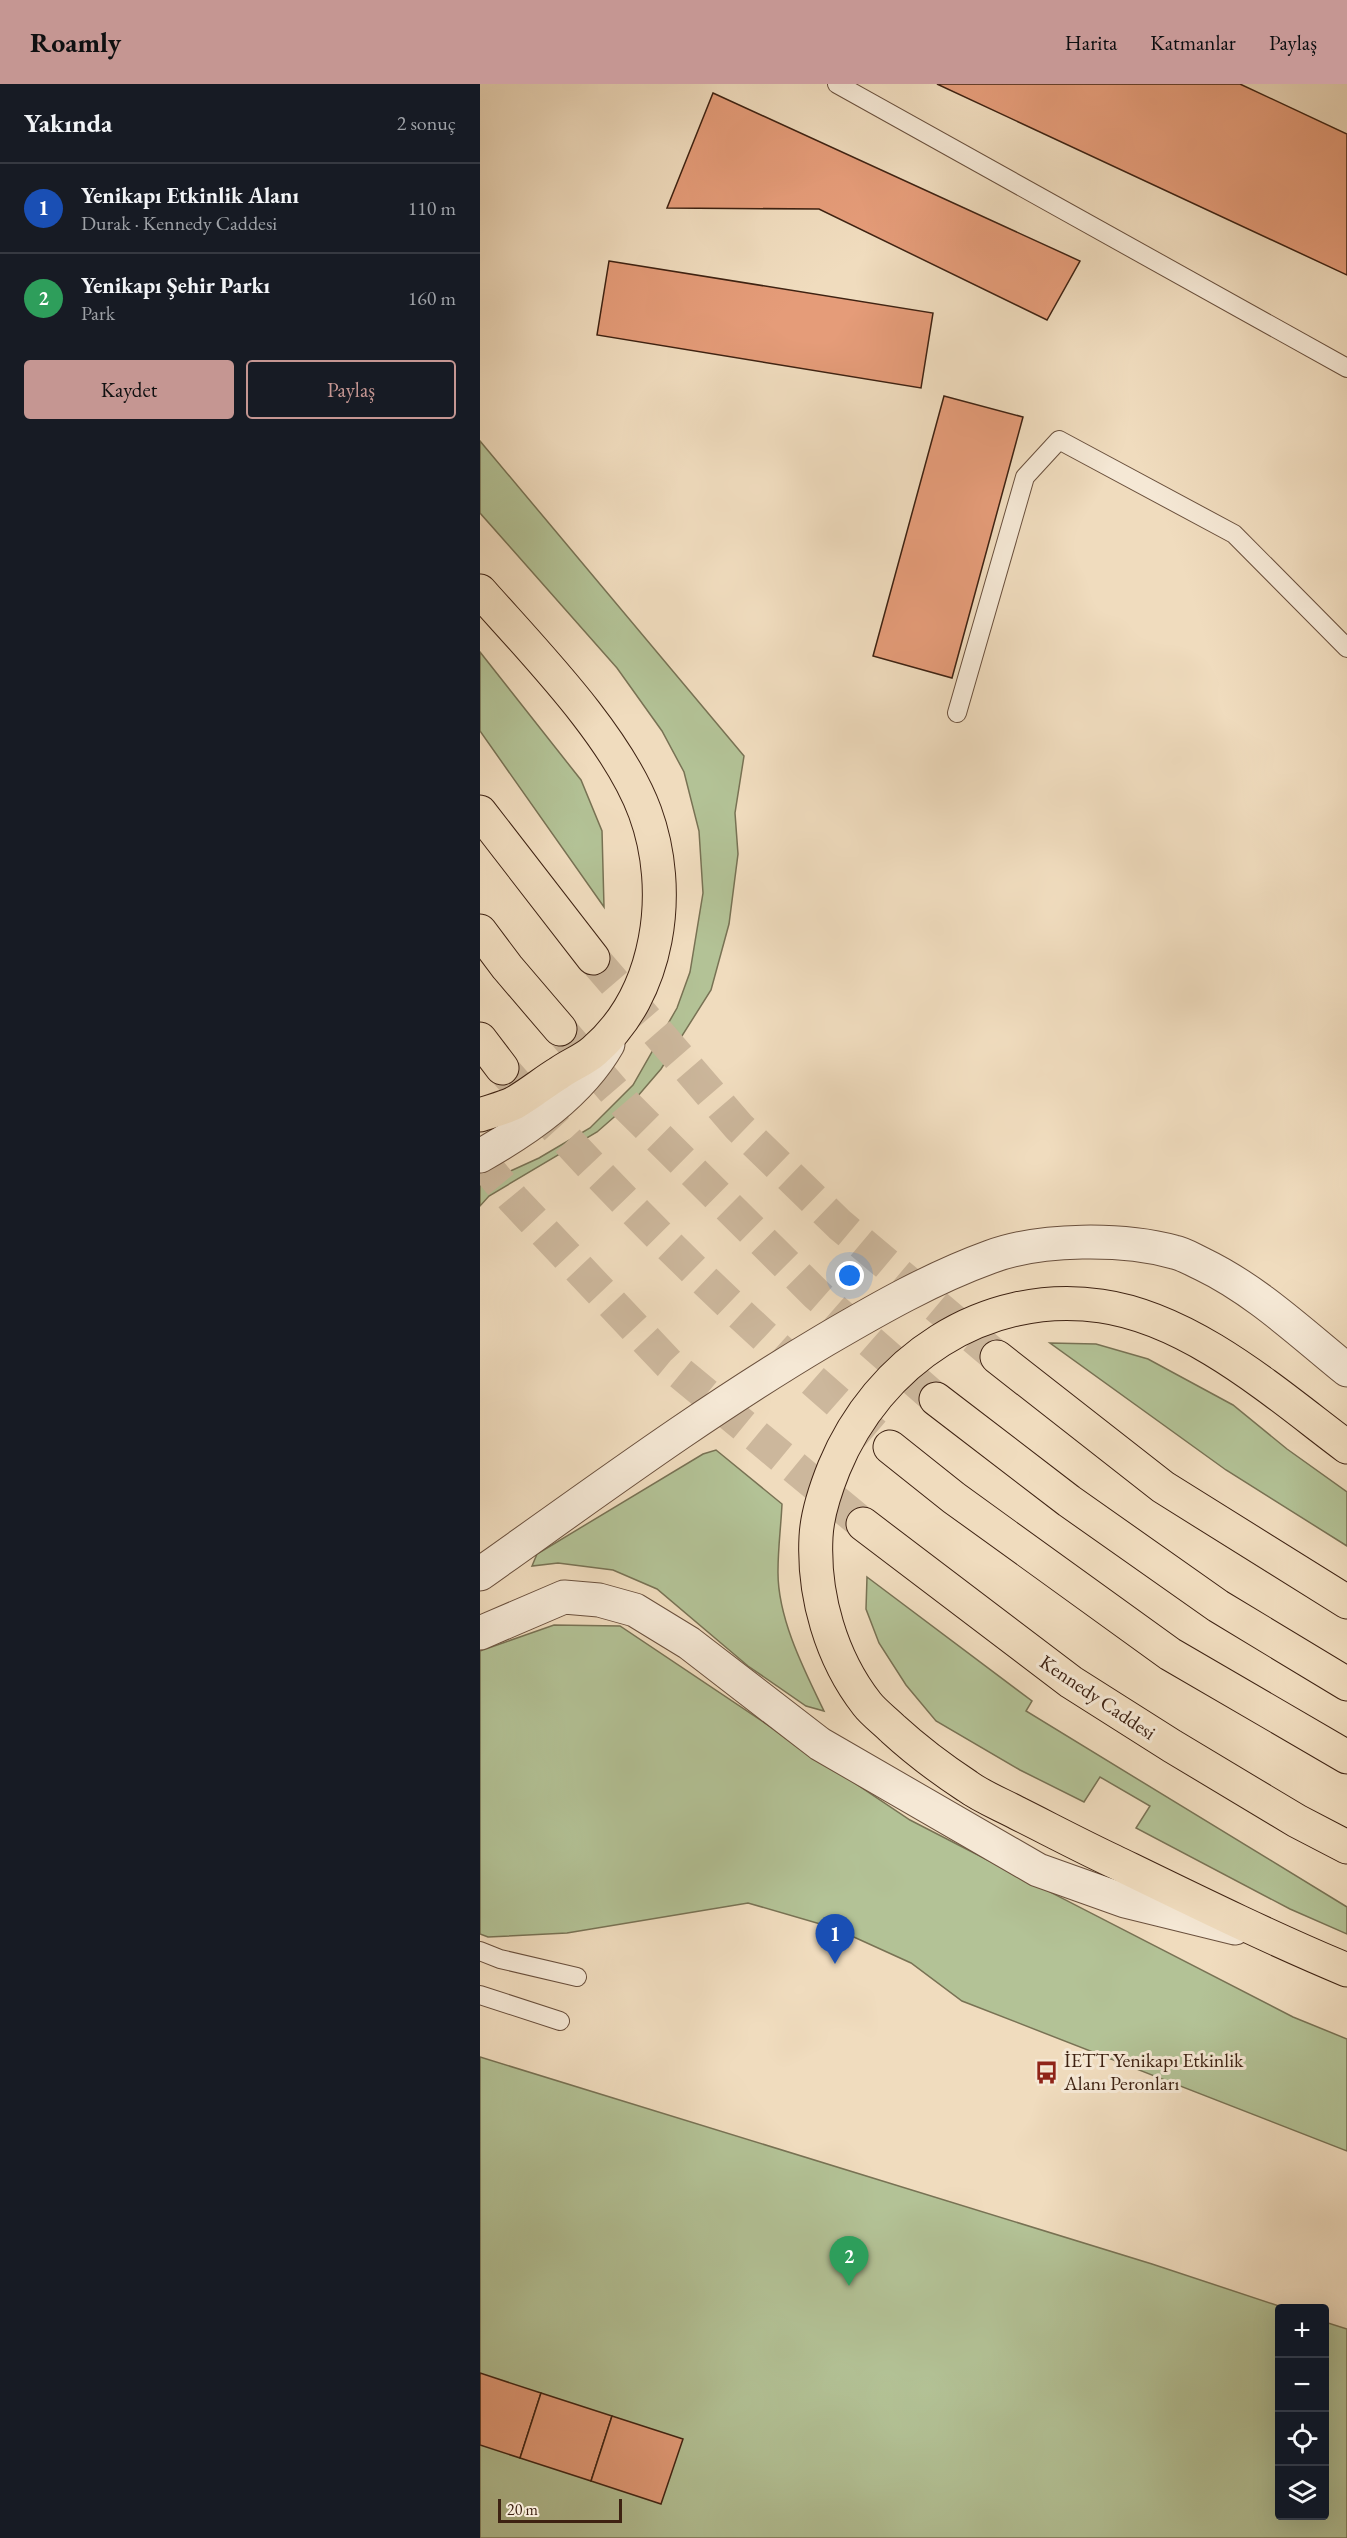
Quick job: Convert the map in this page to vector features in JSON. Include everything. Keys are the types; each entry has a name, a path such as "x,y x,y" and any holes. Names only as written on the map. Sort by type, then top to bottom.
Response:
{"main road":[{"path":"480,591 590,719 620,762 645,811 654,844 660,892 656,939 642,984 624,1017 594,1051 513,1103 480,1115"},
{"path":"480,812 593,958"},
{"path":"480,931 507,967 560,1029"},
{"path":"480,1039 502,1068"},
{"path":"1347,1447 1248,1374 1191,1336 1141,1315 1101,1306 1053,1303 1020,1308 985,1318 954,1332 923,1350 889,1382 844,1445 827,1484 816,1534 817,1585 834,1650 868,1705 913,1746 969,1788 1264,1935 1347,1970"},
{"path":"997,1357 1163,1487 1347,1602"},
{"path":"936,1399 1069,1502 1209,1599 1347,1684"},
{"path":"890,1447 954,1498 1170,1654 1347,1757"},
{"name":"Kennedy Caddesi","path":"863,1524 1071,1682 1181,1752 1297,1821 1347,1847"}],"street":[{"path":"480,1156 528,1126 561,1100 600,1059 624,1017"},
{"path":"480,1574 676,1434 758,1380 898,1297 992,1256 1036,1246 1098,1242 1140,1244 1177,1252 1232,1278 1347,1370"},
{"path":"480,1633 564,1597 599,1600 635,1610 689,1643 820,1744 1038,1870 1125,1901 1264,1935"}],"lane":[{"path":"837,84 1347,368"},
{"path":"957,713 1025,477 1059,440 1234,534 1347,648"},
{"path":"480,1951 500,1959 577,1977"},
{"path":"480,1995 560,2021"}],"green space":[{"path":"480,441 744,756 735,813 738,854 729,924 711,990 661,1069 637,1097 597,1132 489,1196 480,1206 480,1185 539,1158 590,1128 633,1085 677,1008 690,972 703,893 699,831 684,772 662,731 617,668 480,513"},
{"path":"480,652 581,780 602,831 604,907 480,731"},
{"path":"1050,1343 1096,1344 1148,1359 1233,1405 1287,1449 1347,1492 1347,1546 1226,1470"},
{"path":"716,1450 782,1504 778,1570 782,1606 793,1643 824,1711 806,1706 748,1666 657,1589 613,1570 558,1563 532,1566 537,1554 703,1454"},
{"path":"867,1577 1032,1701 1026,1711 1347,1907 1347,1934 1290,1909 1136,1828 1150,1806 1100,1777 1084,1802 1020,1770 936,1721 906,1685 879,1643 866,1609"},
{"path":"554,1625 620,1626 910,1820 1293,2017 1347,2039 1347,2151 962,2001 911,1963 834,1928 748,1903 567,1933 488,1937 480,1934 480,1651"},
{"path":"480,2057 1152,2264 1275,2305 1275,2520 1329,2520 1329,2323 1347,2329 1347,2538 480,2538"}],"building":[{"path":"937,84 1240,84 1347,134 1347,275"},
{"path":"713,93 1080,261 1047,320 819,209 667,208"},
{"path":"609,261 933,313 921,388 597,335"},
{"path":"944,396 1023,417 952,678 873,656"},
{"path":"480,2373 541,2393 520,2458 480,2445"},
{"path":"541,2393 612,2416 591,2481 520,2458"},
{"path":"612,2416 683,2439 661,2504 591,2481"}],"tunnel":[{"path":"593,958 739,1127 840,1225 997,1357"},
{"path":"560,1029 625,1104 816,1294 936,1399"},
{"path":"502,1068 594,1169 689,1265 788,1358 890,1447"},
{"path":"480,1159 513,1199 668,1363 863,1524"}],"place":[{"name":"Yenikapı Etkinlik Alanı","path":"835,1964"},
{"name":"İETT Yenikapı Etkinlik Alanı Peronları","path":"1046,2072"},
{"name":"Yenikapı Şehir Parkı","path":"849,2286"}]}
